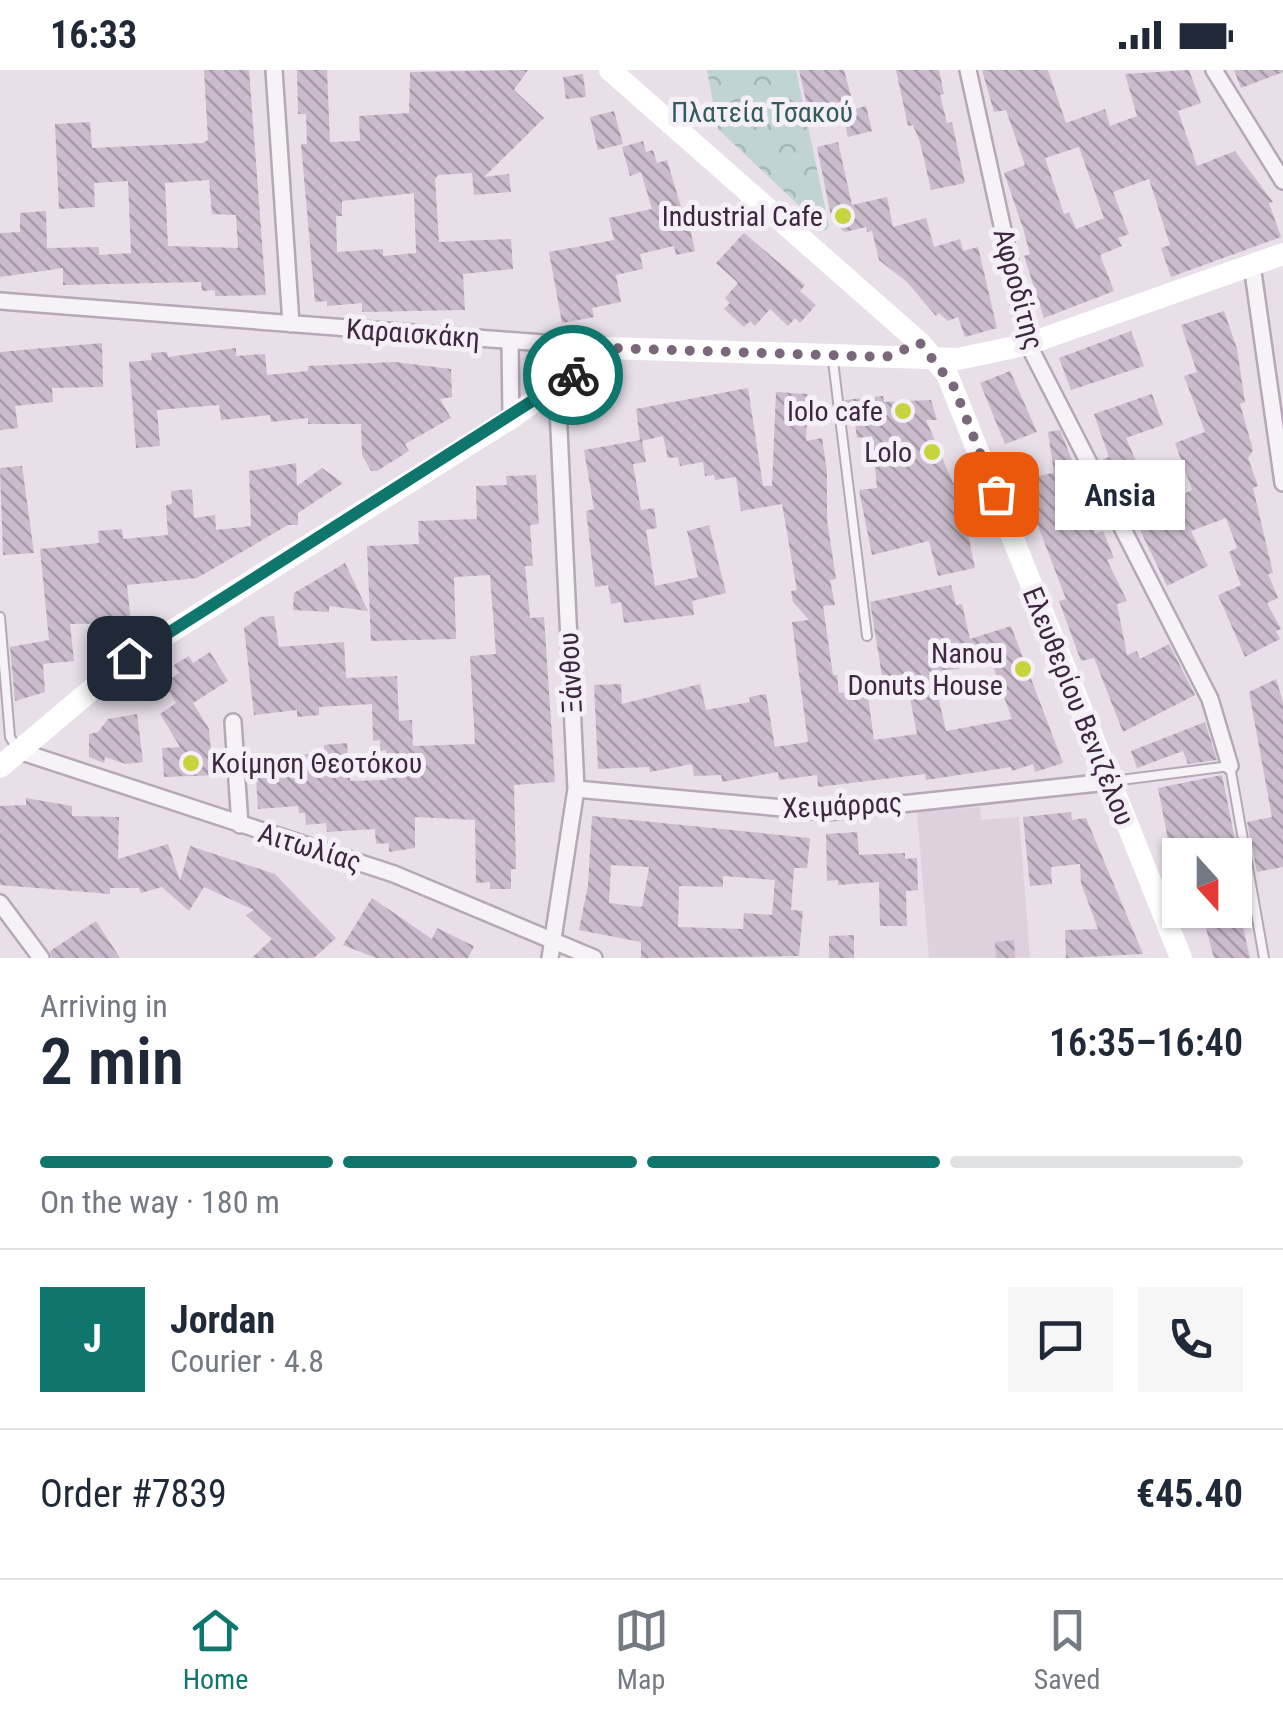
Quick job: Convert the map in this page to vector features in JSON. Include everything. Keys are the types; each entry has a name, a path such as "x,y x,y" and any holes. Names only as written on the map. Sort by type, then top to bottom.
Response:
{"street":[{"path":"274,70 291,324"},
{"name":"Ελευθερίου Βενιζέλου","path":"610,70 928,351 954,387 1181,958"},
{"name":"Αφροδίτης","path":"968,70 1028,344 1210,700 1230,766"},
{"path":"1214,70 1283,181"},
{"name":"Καραισκάκη","path":"0,301 608,348 886,357 1028,344 1283,254"},
{"path":"1252,264 1278,395 1283,482"},
{"path":"510,341 510,418"},
{"path":"0,766 129,658 510,418 608,348"},
{"name":"Ξάνθου","path":"550,958 576,789 557,387"},
{"path":"232,722 240,825"},
{"name":"Αιτωλίας","path":"19,751 394,874 594,958"},
{"name":"Χειμάρρας","path":"576,789 826,812 1108,782"},
{"path":"0,903 41,958"}],"lane":[{"path":"832,356 867,636"},
{"path":"0,617 10,737 19,751"},
{"path":"1108,782 1230,766 1264,958"}],"shaded area":[{"path":"980,807 981,820 1019,817 1030,958 929,958 917,812"}],"green space":[{"name":"Πλατεία Τσακού","path":"707,70 796,70 829,226 826,231 718,129"}],"building":[{"path":"204,70 249,70 266,295 215,296 215,290 202,291 201,282 63,285 63,268 0,277 0,233 20,232 20,213 46,211 47,248 99,247 99,255 131,253 128,181 94,183 95,207 59,209 55,124 90,122 92,148 208,140","holes":["209,180 212,214 236,215 238,248 168,246 165,183"]},
{"path":"297,70 327,70 330,142 360,141 359,116 409,113 410,72 528,70 514,90 544,118 484,177 509,174 511,192 474,195 472,173 438,175 435,179 439,242 511,239 513,269 463,274 465,310 362,312 362,303 327,306 327,301 315,302 301,144 307,144 306,114 298,114","holes":["414,193 416,253 383,256 383,249 337,252 336,216 342,216 342,201"]},
{"path":"799,70 844,70 853,103 809,114"},
{"path":"896,70 939,70 944,94 940,95 947,123 952,122 965,183 931,190 920,142 913,125 908,126"},
{"path":"982,70 1048,70 1066,123 1105,109 1110,126 1137,116 1125,74 1189,70 1201,103 1178,111 1197,166 1235,151 1273,202 1269,203 1281,237 1171,277 1161,248 1170,245 1149,179 1113,192 1129,234 1118,238 1122,246 1100,255 1114,291 1044,318 1024,256 1030,254 1023,228 1004,173 1025,165 1006,110 994,112","holes":["1079,147 1104,218 1076,229 1069,212 1064,214 1045,158"]},
{"path":"1234,70 1283,70 1283,72 1241,88"},
{"path":"583,74 586,97 566,99 563,77"},
{"path":"866,106 872,131 848,137 842,112"},
{"path":"614,111 623,144 598,150 590,117"},
{"path":"643,141 646,152 653,150 657,163 667,160 682,210 686,210 695,251 676,255 674,246 640,254 643,269 616,275 621,302 592,308 594,317 562,323 549,252 614,240 609,218 652,209 641,172 630,176 622,147"},
{"path":"838,142 852,205 887,197 893,227 926,218 934,247 960,239 963,251 978,247 997,328 965,337 958,317 948,321 939,313 936,316 907,282 879,260 872,231 867,232 866,227 845,232 832,221 817,147"},
{"path":"744,233 805,285 800,291 816,305 800,323 795,318 788,326 770,309 755,326 750,321 744,327 724,309 730,303 725,298 738,283 716,263"},
{"path":"1224,311 1237,349 1245,402 1240,404 1253,450 1248,458 1258,486 1253,488 1273,573 1268,574 1278,598 1267,603 1281,629 1276,631 1280,639 1245,657 1218,595 1241,585 1229,552 1237,548 1226,518 1191,531 1208,566 1167,586 1127,503 1123,504 1116,491 1103,459 1109,457 1094,414 1152,394 1163,425 1126,438 1156,507 1192,490 1175,443 1205,432 1184,376 1197,372 1181,325"},
{"path":"1131,331 1144,366 1071,390 1059,358"},
{"path":"102,343 103,387 52,388 53,402 15,406 18,428 0,430 0,352"},
{"path":"236,348 236,356 265,354 267,375 308,371 308,366 395,362 451,369 452,397 440,399 451,418 405,444 409,451 377,471 371,471 362,455 361,424 308,424 308,418 271,422 270,415 221,420 219,405 157,410 160,446 136,448 129,362 152,360 151,353 167,352 168,357"},
{"path":"1010,371 1037,432 1005,444 980,383"},
{"path":"748,388 763,486 772,486 776,392 808,394 806,441 822,438 827,472 827,520 836,579 830,580 835,605 823,606 839,693 867,689 874,740 917,734 906,677 883,682 870,602 951,585 956,605 962,604 970,639 1011,626 1063,763 1035,772 1033,764 1012,771 1011,767 926,780 925,774 818,787 817,775 779,780 778,772 722,782 721,775 694,776 692,764 650,772 649,767 598,769 594,685 621,684 622,704 700,684 706,710 750,702 749,697 766,694 775,747 808,742 792,622 809,620 793,602 791,591 797,590 782,504 741,511 736,477 715,480 714,475 705,476 703,462 680,466 678,457 668,458 663,436 642,441 646,462 633,464 641,510 654,508 657,528 646,530 655,586 698,577 687,531 709,525 726,593 692,601 694,615 624,623 621,602 611,604 608,585 595,587 586,511 594,509 584,450 640,440 636,409","holes":["991,661 1012,719 946,731 933,674"]},
{"path":"883,396 884,402 931,400 937,420 926,420 953,483 957,482 975,568 938,576 929,541 872,555 859,490 877,488 872,436 857,438 855,423 848,424 845,400"},
{"path":"1060,430 1076,470 1086,481 1095,534 1103,531 1114,558 1107,560 1127,601 1117,604 1127,655 1137,651 1140,659 1169,644 1195,695 1123,732 1094,658 1081,661 1059,601 1066,599 1037,523 1030,525 1026,478 1054,473 1048,432"},
{"path":"296,463 297,486 322,468 343,483 298,513 298,525 288,525 197,578 127,585 131,623 70,624 74,661 43,664 45,692 15,701 10,647 49,640 40,549 99,543 98,531 122,529 123,539 168,535 166,505 172,504 171,491 192,489 194,518 215,515 216,530 251,526 249,471"},
{"path":"22,466 34,553 3,555 0,468"},
{"path":"536,475 539,524 530,525 533,566 525,566 530,618 544,617 555,782 514,785 516,869 511,869 511,889 490,889 490,882 476,883 475,820 415,817 415,848 389,852 389,843 376,844 375,829 327,832 326,823 306,825 305,813 299,813 298,806 258,809 255,764 267,764 267,757 324,753 324,745 347,743 350,781 387,780 386,750 380,751 380,740 373,741 372,704 319,707 319,715 297,717 297,710 254,715 244,628 260,617 274,616 279,647 344,642 346,678 397,676 399,721 412,720 413,746 475,744 470,656 496,654 490,575 454,577 456,639 371,641 367,546 419,544 418,521 477,519 476,486 507,485 506,476"},
{"path":"345,563 368,611 329,606 329,612 293,610 294,593"},
{"path":"210,652 228,681 193,703 209,729 211,752 218,751 220,775 164,777 162,748 180,747 160,714 176,703 164,683 179,673 174,665 189,656 193,663"},
{"path":"1276,679 1283,702 1283,867 1257,872 1247,822 1272,817 1249,692"},
{"path":"137,714 143,762 126,764 105,757 104,763 89,757 89,734 98,732 108,719"},
{"path":"1205,722 1217,760 1188,764 1183,751 1137,768 1131,751"},
{"path":"1222,775 1235,838 1168,838 1158,788"},
{"path":"26,798 72,806 72,816 119,817 118,859 168,844 180,881 190,846 275,874 336,938 314,958 252,958 272,939 246,915 254,910 204,887 189,911 162,887 141,893 139,888 110,888 110,894 0,885 0,806 26,805"},
{"path":"1071,812 1072,820 1086,818 1143,954 1066,958 1065,930 1098,929 1081,883 1080,864 1051,867 1052,884 1030,886 1023,817"},
{"path":"592,816 810,838 807,868 794,868 791,910 803,911 799,956 641,958 641,942 579,930 588,885","holes":["611,865 649,867 642,907 609,903","723,876 775,880 772,915 744,913 743,929 678,927 679,886 723,887"]},
{"path":"857,832 859,855 905,853 905,859 917,858 918,890 906,891 907,926 880,926 879,882 838,885 838,880 827,881 826,834"},
{"path":"372,898 432,939 437,928 474,946 468,958 376,958 343,945"},
{"path":"96,921 120,958 52,958 50,951"},
{"path":"1206,928 1243,928 1250,958 1214,958"},
{"path":"854,935 854,958 829,958 829,936"},
{"path":"1014,940 1015,958 996,958 995,942"}],"way so far":[{"path":"573,375 608,348 886,357 920,343 954,387 996,494"}],"place":[{"name":"Industrial Cafe","path":"843,216"},
{"name":"Iolo cafe","path":"903,411"},
{"name":"Lolo","path":"932,452"},
{"name":"Ansia","path":"996,494"},
{"name":"Nanou Donuts House","path":"1023,669"},
{"name":"Κοίμηση Θεοτόκου","path":"191,763"}],"route":[{"path":"129,658 573,375"}]}
